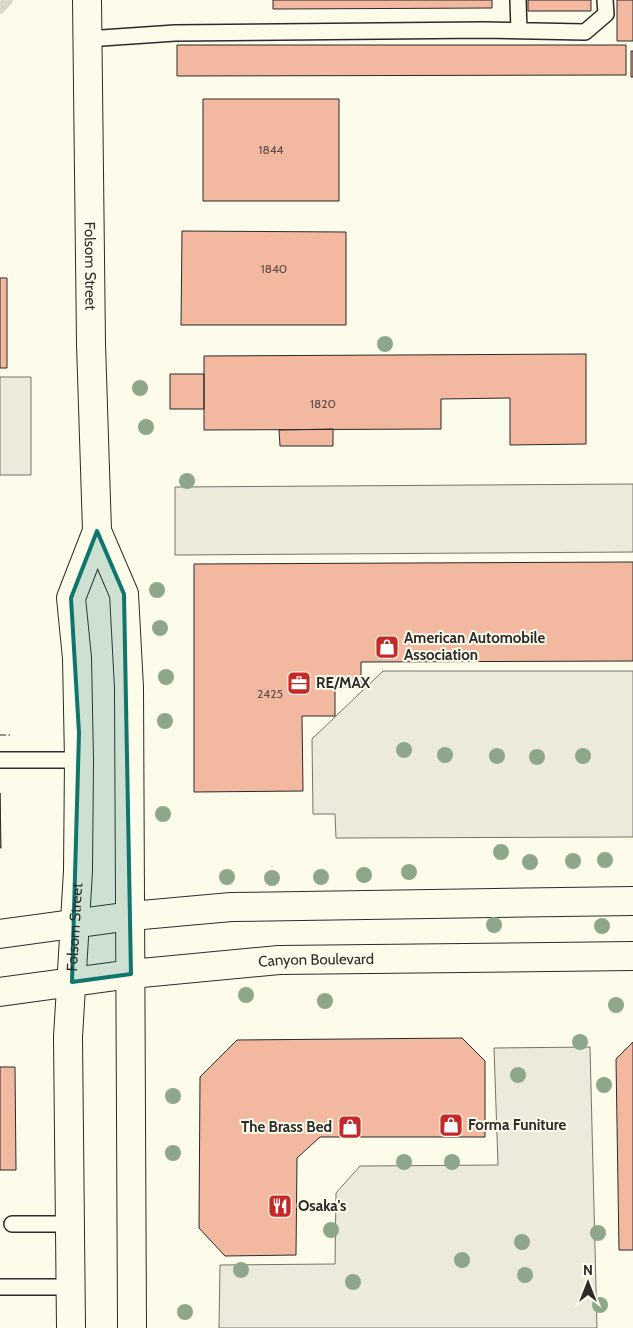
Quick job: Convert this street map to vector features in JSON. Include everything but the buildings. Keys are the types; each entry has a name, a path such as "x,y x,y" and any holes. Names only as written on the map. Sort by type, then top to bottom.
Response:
{"main road":[{"name":"Folsom Street","path":"87,0 91,335 97,531 124,594 129,688 132,974 132,1328"},
{"name":"Folsom Street","path":"71,1328 68,1037 75,924 79,760 77,658 71,598 97,531"},
{"path":"0,934 131,916 231,907 633,900"},
{"name":"Canyon Boulevard","path":"0,992 132,974 279,960 633,956"}],"lane":[{"path":"518,0 519,30"},
{"path":"87,39 175,33 519,30 585,32 606,14 605,0"},
{"path":"0,760 79,760"},
{"path":"12,1224 70,1224"},
{"path":"0,1287 70,1287"}],"highlighted area":[{"path":"97,531 124,594 131,974 72,982 79,733 71,598"}],"shaded area":[{"path":"0,377 31,377 31,475 0,475"},
{"path":"633,484 633,552 175,555 175,487"},
{"path":"383,671 633,671 633,837 336,838 335,814 313,814 312,739"},
{"path":"590,1047 597,1328 219,1328 220,1265 335,1264 336,1193 360,1166 498,1165 494,1048"}],"waterway":[{"path":"0,9 8,0"}],"fence":[{"path":"0,735 10,735"}],"place":[{"name":"American Automobile Association","path":"387,647"},
{"name":"RE/MAX","path":"299,683"},
{"name":"Forma Funiture","path":"451,1125"},
{"name":"The Brass Bed","path":"350,1127"},
{"name":"Osaka's","path":"280,1206"}]}
